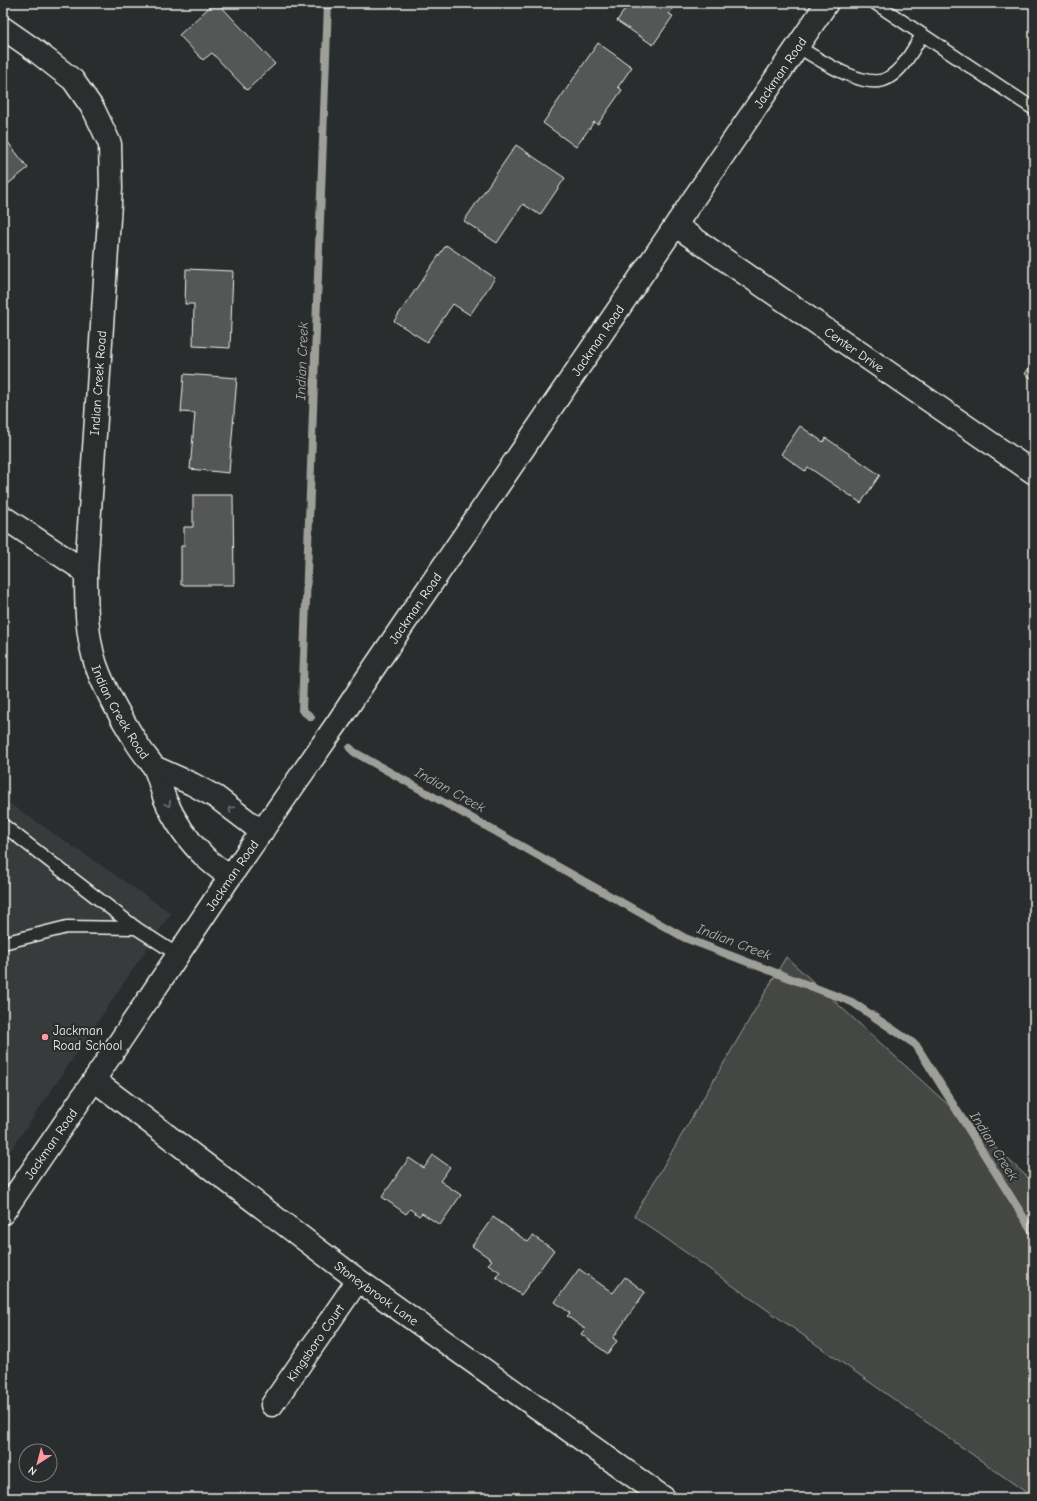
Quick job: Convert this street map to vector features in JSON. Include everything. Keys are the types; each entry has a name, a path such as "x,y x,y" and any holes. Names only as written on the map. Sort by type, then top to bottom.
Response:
{"street":[{"name":"Jackman Road","path":"3,1213 230,877 827,3"},
{"name":"Indian Creek Road","path":"3,28 36,51 73,80 94,110 110,144 111,188 86,572 86,608 90,640 96,664 107,692 138,746 154,768 165,798 173,814 189,838 206,858 230,877"},
{"name":"Center Drive","path":"676,226 1034,473"},
{"path":"3,517 86,572"},
{"name":"Indian Creek Road","path":"154,768 192,784 216,797 262,832"},
{"name":"Stoneybrook Lane","path":"94,1080 358,1280 664,1498"},
{"name":"Kingsboro Court","path":"272,1405 358,1280"}],"lane":[{"path":"875,3 1034,108"},
{"path":"798,46 861,80 876,81 887,79 896,72 904,63 922,34"},
{"path":"3,825 136,928 178,955"},
{"path":"3,943 67,927 136,928"}],"shaded area":[{"name":"Jackman Road School","path":"3,799 171,913 3,1162"},
{"path":"786,957 1034,1183 1034,1498 634,1216"}],"building":[{"path":"214,3 218,3 275,64 247,90 212,53 203,60 179,35"},
{"path":"629,3 676,3 669,14 673,16 653,45 617,21"},
{"path":"598,43 632,67 618,87 622,90 598,124 594,122 576,147 543,123"},
{"path":"7,141 28,168 3,188 3,143"},
{"path":"516,145 565,178 540,215 523,204 497,243 464,221"},
{"path":"446,245 495,278 470,315 453,304 427,342 394,321"},
{"path":"186,269 233,271 230,348 193,346 194,304 185,304"},
{"path":"1034,360 1034,380 1025,374"},
{"path":"184,374 237,378 229,473 190,469 195,413 181,412"},
{"path":"800,426 823,442 826,438 880,475 861,503 808,467 805,471 781,454"},
{"path":"193,495 233,495 234,585 181,585 181,546 184,546 184,527 193,527"},
{"path":"3,645 8,653 3,656"},
{"path":"433,1155 450,1167 440,1181 461,1195 440,1225 422,1213 419,1216 410,1209 406,1214 382,1197 409,1158 424,1168"},
{"path":"493,1217 528,1242 533,1236 554,1250 521,1295 496,1277 500,1272 488,1264 492,1260 472,1246"},
{"path":"579,1269 613,1293 625,1277 645,1292 613,1338 617,1341 608,1354 581,1334 585,1329 567,1316 570,1313 555,1302"}],"waterway":[{"name":"Indian Creek","path":"311,717 302,710 328,3"},
{"name":"Indian Creek","path":"350,748 354,752 685,938 852,1002 916,1045 1034,1234"}],"place":[{"name":"Jackman Road School","path":"45,1037"}]}
